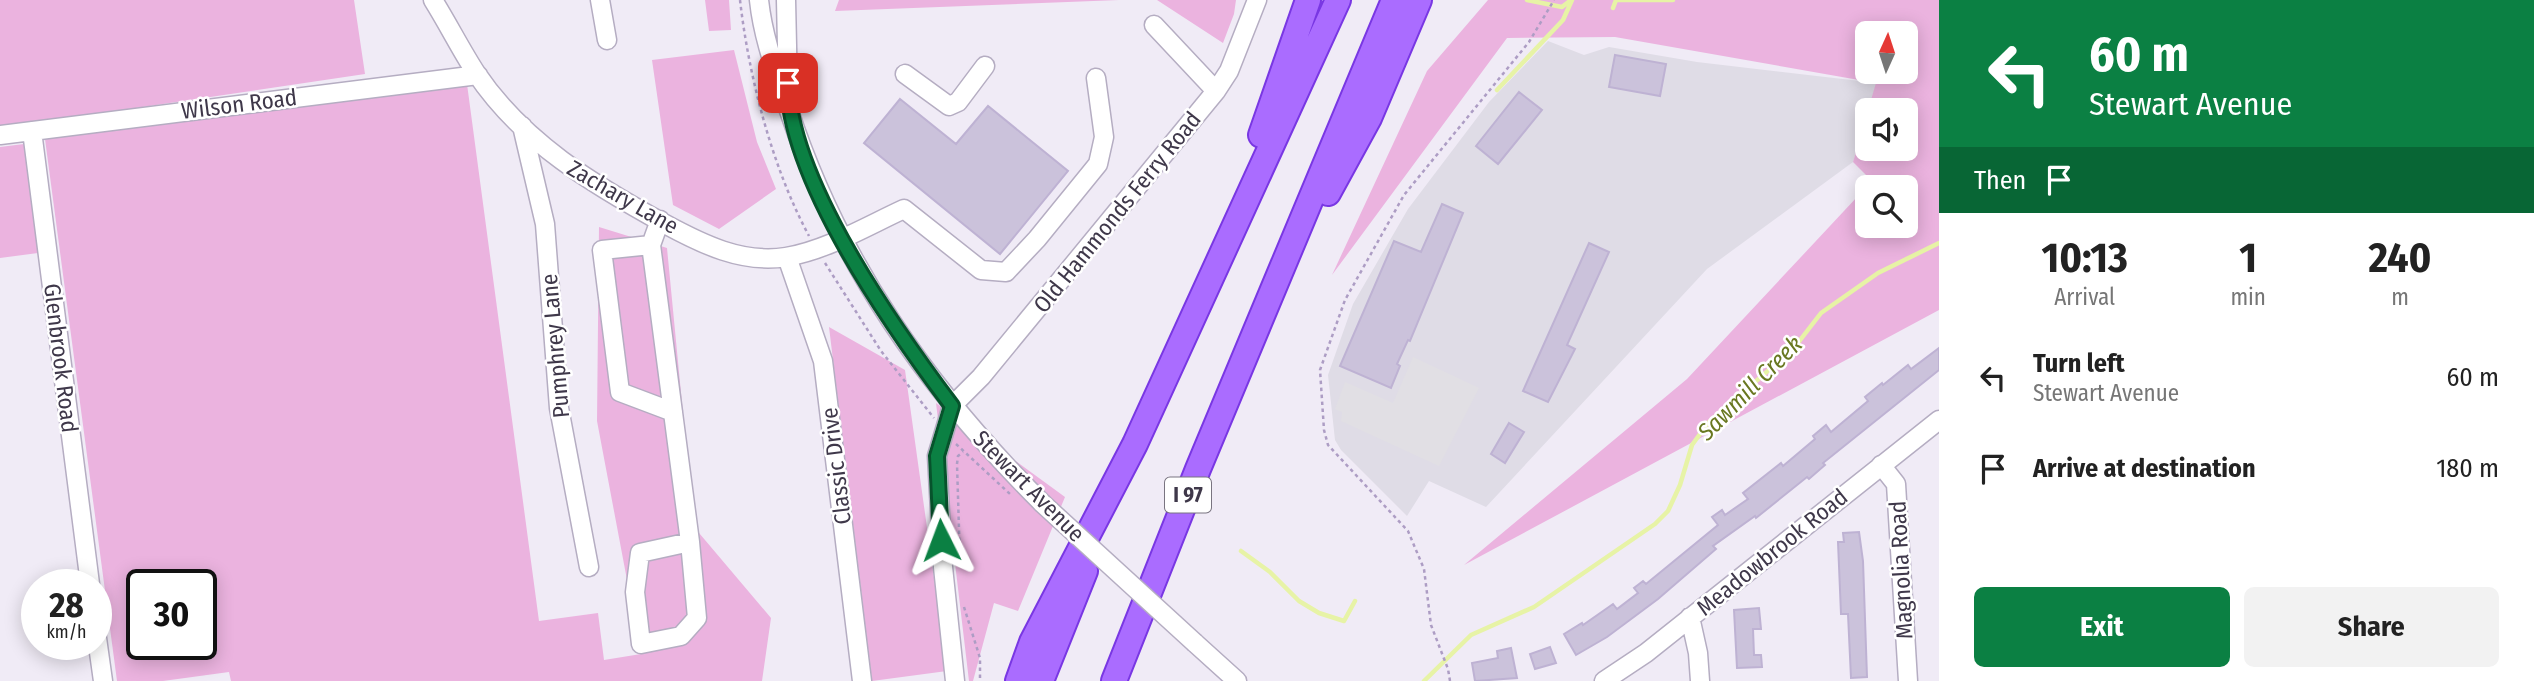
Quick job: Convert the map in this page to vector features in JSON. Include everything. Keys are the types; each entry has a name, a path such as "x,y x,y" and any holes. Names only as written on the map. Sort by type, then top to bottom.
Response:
{"highway":[{"path":"1209,283 1308,0"},
{"path":"1017,681 1032,642 1135,443 1338,0"},
{"name":"I 97","path":"1114,681 1394,0"},
{"path":"1264,311 1369,118 1419,0"},
{"path":"1041,681 1135,443"}],"street":[{"name":"Zachary Lane","path":"433,0 478,75 522,126 565,165 605,191 660,220 727,252 748,257 786,257 842,238 904,209 981,270 1006,272 1037,239 1098,164 1104,137 1096,78"},
{"path":"600,0 607,40"},
{"name":"Stewart Avenue","path":"759,0 762,32 815,185 842,238 898,331 952,406 1042,503 1237,681"},
{"name":"Stewart Avenue","path":"786,0 788,108"},
{"name":"Old Hammonds Ferry Road","path":"952,406 981,377 1216,91 1230,71 1256,0"},
{"path":"1154,25 1216,91"},
{"path":"905,74 949,106 958,102 985,66"},
{"name":"Wilson Road","path":"0,135 478,75"},
{"name":"Pumphrey Lane","path":"522,126 545,224 559,408 589,567"},
{"name":"Glenbrook Road","path":"32,131 88,569"},
{"path":"660,220 651,245 690,542 697,618 681,636 641,645 635,592 640,553 690,542"},
{"path":"651,245 602,250 620,392 673,412"},
{"name":"Classic Drive","path":"786,257 823,361 862,681"},
{"path":"952,406 937,456 943,568 955,681"},
{"name":"Meadowbrook Road","path":"1604,681 1646,653 1939,420"},
{"name":"Magnolia Road","path":"1881,465 1896,484 1908,681"},
{"path":"1690,617 1698,653 1700,681"},
{"path":"100,660 103,681"}],"path":[{"path":"1450,681 1426,602 1424,569 1408,531 1328,446 1324,430 1320,370 1345,300 1393,212 1529,42 1554,0"},
{"path":"960,568 958,456 963,452 1018,502"},
{"path":"963,602 977,643 980,681"}],"shaded area":[{"path":"0,0 354,0 365,74 0,128"},
{"path":"705,0 729,0 731,30 709,31"},
{"path":"839,0 1119,0 835,11"},
{"path":"1157,0 1236,0 1234,14 1223,43"},
{"path":"1488,0 1939,0 1939,310 1464,565 1687,379 1855,199 1855,238 1918,238 1918,175 1866,175 1853,162 1855,155 1855,161 1918,161 1918,98 1872,98 1876,84 1918,84 1918,21 1855,21 1855,79 1615,37 1507,38 1332,275 1427,71"},
{"path":"1548,41 1584,55 1609,47 1697,62 1855,80 1855,84 1877,84 1872,98 1855,98 1853,162 1707,269 1486,507 1429,481 1407,516 1341,450 1335,440 1328,375 1353,304 1408,209 1489,102"},
{"path":"734,50 757,142 776,189 719,229 673,205 652,60"},
{"path":"467,84 539,621 598,613 604,660 641,654 597,421 599,227 667,248 694,527 771,618 762,681 231,681 229,672 163,681 117,681 112,643 112,569 102,569 45,139"},
{"path":"24,144 38,253 0,258 0,147"},
{"path":"829,327 905,370 947,671 872,681"},
{"path":"1413,357 1479,388 1439,466 1341,421 1342,412 1335,409 1345,382 1393,403"},
{"path":"936,403 1065,497 1018,611 994,603 973,681 969,681"}],"building":[{"path":"1615,55 1666,64 1660,96 1609,87"},
{"path":"1519,92 1542,110 1498,164 1476,146"},
{"path":"900,99 956,144 988,106 1068,171 1000,254 864,143"},
{"path":"1442,204 1463,213 1410,341 1408,340 1397,364 1400,366 1391,388 1340,366 1394,241 1421,252"},
{"path":"1589,243 1609,252 1567,345 1575,349 1548,402 1523,391"},
{"path":"1939,348 1939,370 1823,463 1825,465 1809,479 1807,477 1756,518 1755,516 1713,546 1716,549 1658,599 1607,637 1576,655 1564,634 1582,623 1583,625 1613,604 1617,609 1638,593 1634,588 1643,581 1646,584 1718,525 1712,517 1722,510 1725,515 1748,499 1743,493 1781,463 1783,466 1815,439 1813,436 1826,425 1831,432 1868,401 1865,397 1882,383 1883,385 1908,365 1911,369"},
{"path":"1509,423 1524,432 1505,463 1491,454"},
{"path":"1859,532 1863,561 1867,677 1851,678 1848,614 1841,614 1838,542 1844,542 1843,533"},
{"path":"1759,608 1761,629 1753,629 1754,655 1761,655 1762,667 1737,668 1734,610"},
{"path":"1550,647 1556,663 1535,669 1530,654"},
{"path":"1511,648 1517,678 1475,681 1472,663 1498,658 1497,651"}],"waterway":[{"path":"1527,0 1562,7 1571,0"},
{"path":"1497,90 1563,20 1572,0"},
{"path":"1613,8 1616,0 1673,0"},
{"name":"Sawmill Creek","path":"1424,681 1471,635 1534,607 1655,524 1668,511 1680,485 1692,445 1708,423 1794,348 1821,313 1878,273 1939,243"},
{"path":"1241,551 1270,572 1299,601 1319,613 1344,621 1355,601"}],"route":[{"path":"788,83 788,108 797,137 829,214 898,331 952,406 937,456 941,540"}]}
